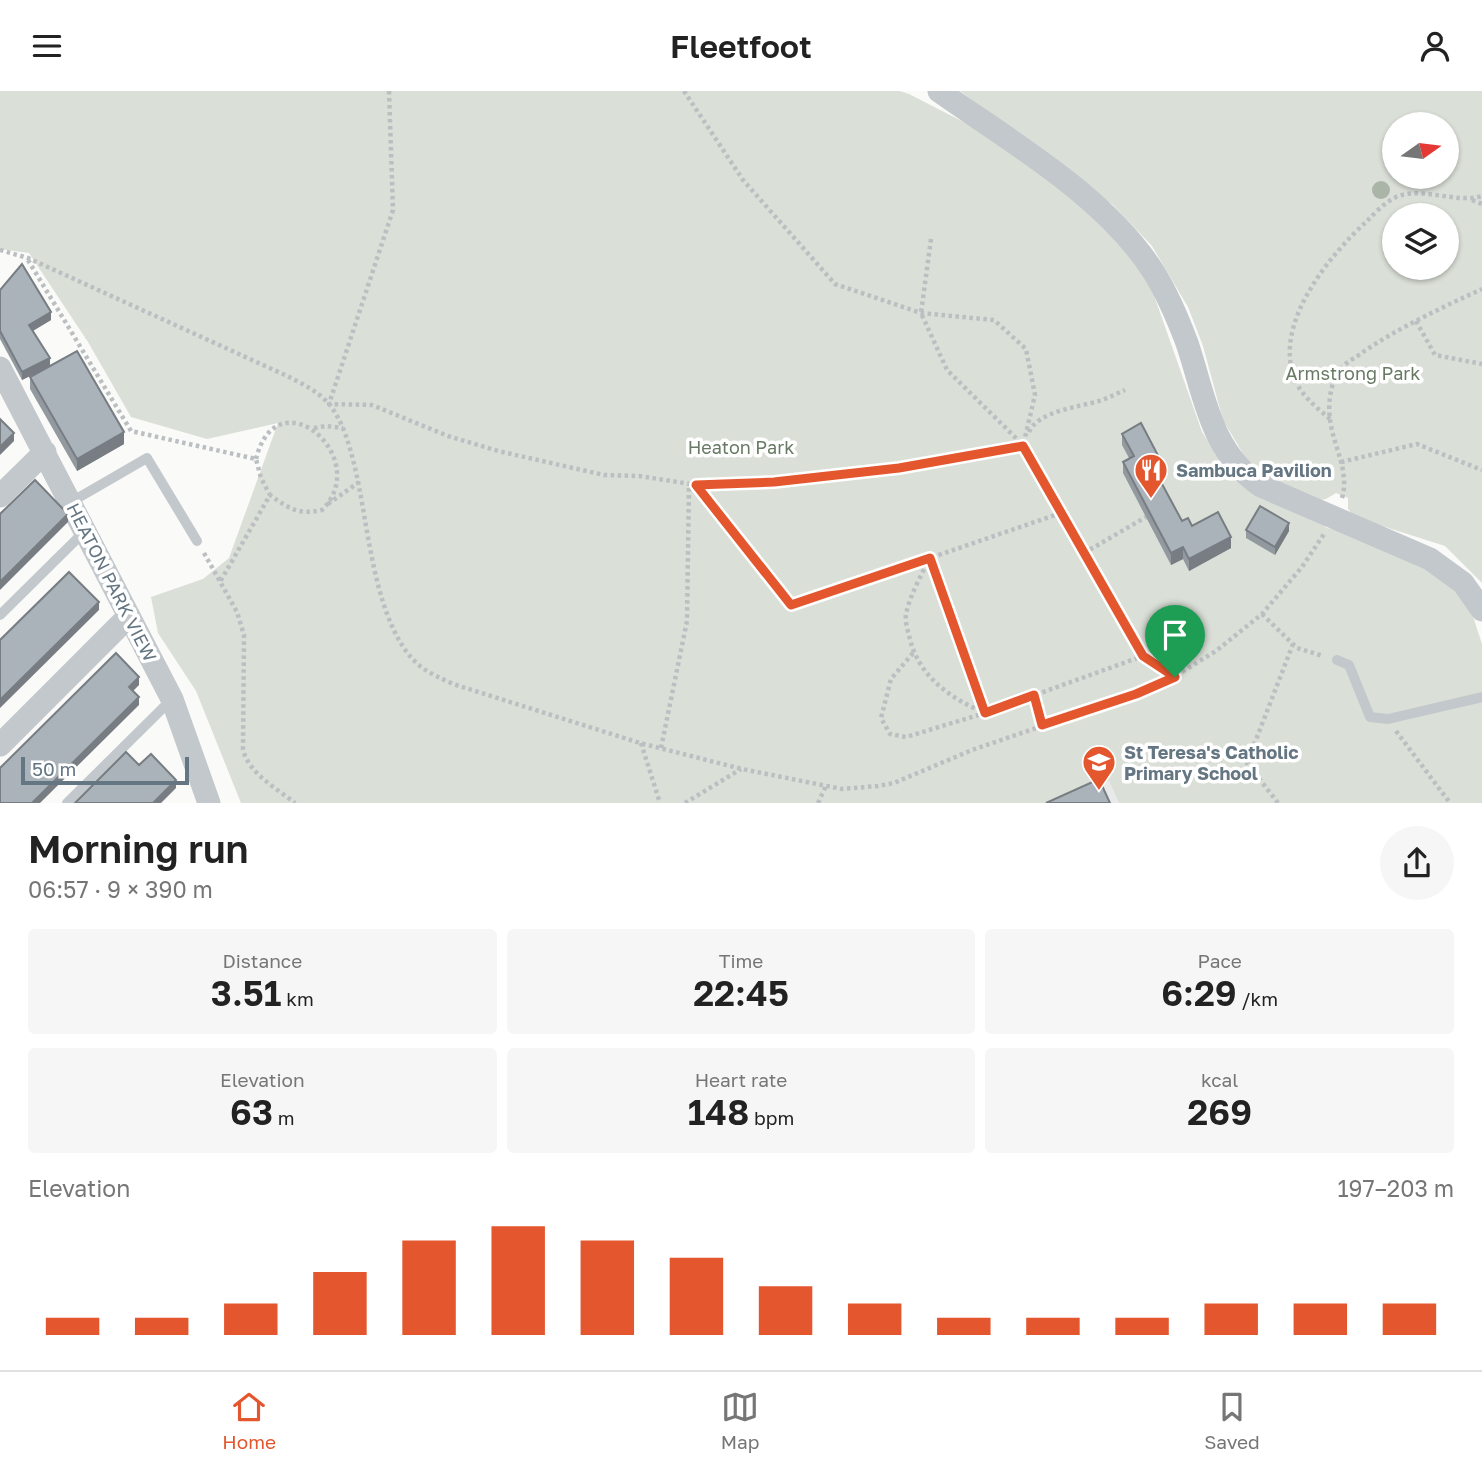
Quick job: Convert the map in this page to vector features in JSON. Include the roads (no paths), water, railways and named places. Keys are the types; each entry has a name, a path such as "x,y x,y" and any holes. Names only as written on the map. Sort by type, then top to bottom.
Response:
{"street":[{"path":"939,91 1072,187 1101,210 1136,246 1154,272 1169,302 1187,344 1204,404 1216,432 1251,479 1332,518 1430,559 1463,583 1482,610"},
{"name":"HEATON PARK VIEW","path":"0,368 172,699 204,800"},
{"path":"0,496 45,452"},
{"path":"0,745 129,616"}],"lane":[{"path":"71,502 147,458 197,541"},
{"path":"0,615 86,531"},
{"path":"1336,660 1349,665 1370,717 1388,719 1482,697"},
{"path":"67,803 172,699"}],"place":[{"name":"Sambuca Pavilion","path":"1151,500"},
{"name":"St Teresa's Catholic Primary School","path":"1099,792"}],"park label":[{"name":"Armstrong Park","path":"1353,373"},
{"name":"Heaton Park","path":"741,447"}]}
